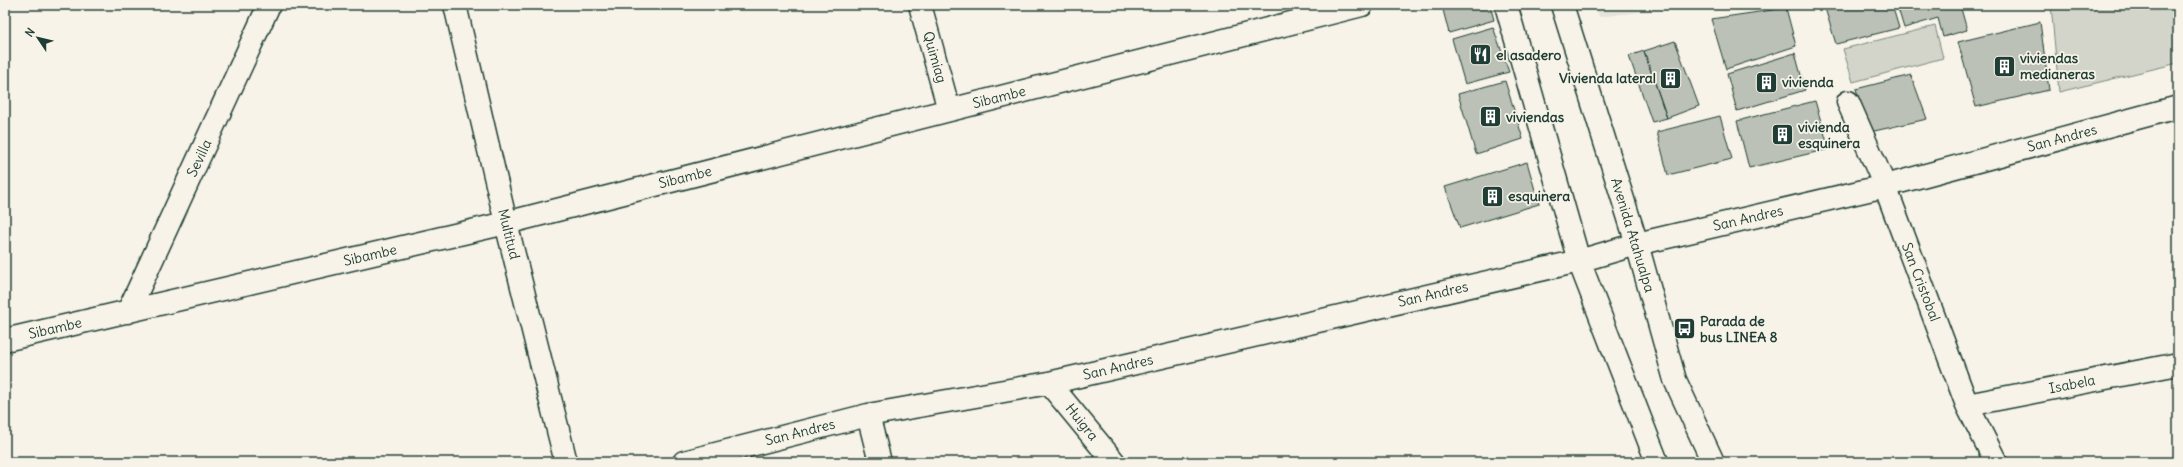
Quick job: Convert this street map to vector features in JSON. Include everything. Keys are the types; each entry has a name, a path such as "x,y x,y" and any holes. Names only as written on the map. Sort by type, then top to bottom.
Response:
{"street":[{"name":"Sevilla","path":"128,312 269,5"},
{"name":"Multitud","path":"455,5 506,222 566,462"},
{"name":"Quimiag","path":"920,5 950,110"},
{"name":"Sibambe","path":"5,340 506,222 1362,5"},
{"path":"1506,5 1579,260 1658,462"},
{"name":"Avenida Atahualpa","path":"1562,5 1637,244 1675,380 1713,462"},
{"name":"San Cristobal","path":"1848,102 1885,186 1967,405 1996,462"},
{"name":"San Andres","path":"684,462 868,415 1049,383 1579,260 1637,244 1885,186 2178,107"},
{"name":"Isabela","path":"1967,405 2178,364"},
{"name":"Huigra","path":"1049,383 1114,462"},
{"path":"868,415 880,462"}],"shaded area":[{"path":"1595,5 1697,5 1599,17"},
{"path":"2051,5 2178,5 2178,63 2059,92"},
{"path":"1935,26 1943,58 1853,82 1843,49"}],"building":[{"path":"1490,5 1494,20 1449,33 1442,6"},
{"name":"vivienda","path":"1824,5 1892,5 1899,28 1836,44"},
{"path":"1897,5 1960,5 1967,30 1943,37 1938,18 1904,28"},
{"path":"1786,8 1796,46 1726,69 1711,19"},
{"name":"viviendas medianeras","path":"2040,22 2049,90 1976,107 1958,42"},
{"name":"el asadero","path":"1493,27 1509,72 1465,84 1452,39"},
{"name":"Vivienda lateral","path":"1675,41 1699,106 1667,118 1644,51"},
{"path":"1644,51 1667,118 1652,122 1629,56"},
{"name":"vivienda","path":"1795,53 1805,90 1737,111 1727,74"},
{"name":"vivienda esquinera","path":"1911,75 1927,119 1870,132 1856,89"},
{"name":"viviendas","path":"1505,81 1523,139 1476,154 1458,94"},
{"name":"vivienda esquinera","path":"1815,101 1829,149 1749,168 1737,121"},
{"path":"1720,116 1732,159 1668,175 1657,132"},
{"name":"esquinera","path":"1527,162 1539,204 1460,228 1445,187"}],"place":[{"name":"el asadero","path":"1480,55"},
{"name":"viviendas medianeras","path":"2005,66"},
{"name":"Vivienda lateral","path":"1671,78"},
{"name":"vivienda","path":"1766,82"},
{"name":"viviendas","path":"1490,117"},
{"name":"vivienda esquinera","path":"1783,135"},
{"name":"esquinera","path":"1492,196"},
{"name":"Parada de bus LINEA 8","path":"1684,329"}]}
